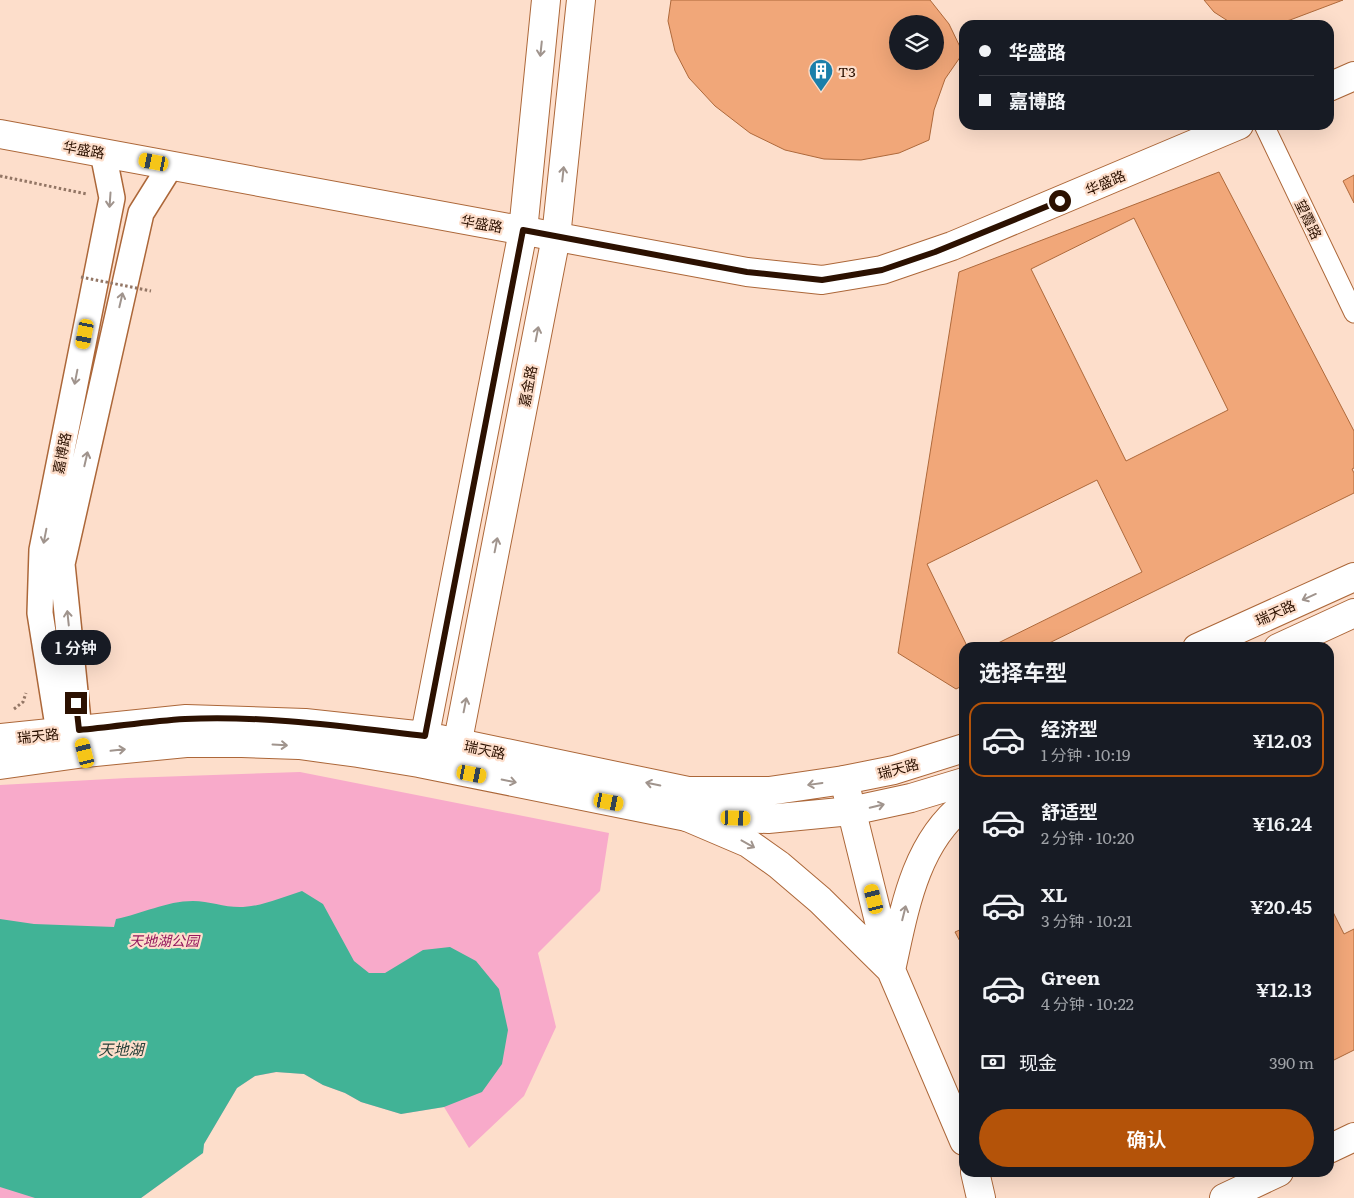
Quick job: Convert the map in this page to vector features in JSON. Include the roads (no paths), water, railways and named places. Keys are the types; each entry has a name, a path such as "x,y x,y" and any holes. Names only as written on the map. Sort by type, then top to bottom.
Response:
{"main road":[{"path":"419,763 523,230 546,0"},
{"name":"嘉金路","path":"455,757 556,236 581,0"},
{"path":"1334,85 1354,76"},
{"name":"华盛路","path":"0,134 747,272 822,280 882,270 952,246 1227,130"},
{"name":"瑞天路","path":"1210,642 1354,577"},
{"path":"1291,642 1354,613"},
{"name":"瑞天路","path":"0,765 71,743 186,719 242,720 305,723 425,736 455,757 687,817 768,819 851,811 910,798 959,783"},
{"name":"瑞天路","path":"0,738 71,743 299,745 419,763 455,757 688,791 770,790 844,780 894,770 959,750"},
{"path":"844,780 891,970 959,1129"},
{"path":"891,970 910,888 922,859 936,834 959,809"},
{"path":"687,817 748,843 771,860 820,900 891,970"},
{"path":"1334,1147 1354,1137"},
{"path":"976,1177 981,1198"},
{"path":"1224,1198 1268,1177"}],"street":[{"name":"望霞路","path":"1266,130 1354,313"},
{"name":"嘉博路","path":"71,743 40,613 42,550 112,198 102,153"},
{"name":"嘉博路","path":"71,743 62,564 141,213 171,165"}],"water":[{"name":"天地湖","path":"302,891 323,904 354,961 369,973 385,973 423,950 450,947 476,961 499,989 508,1030 502,1064 482,1092 444,1107 401,1114 361,1102 304,1074 276,1072 255,1076 237,1088 204,1144 203,1153 141,1198 35,1198 0,1187 0,919 34,924 114,927 116,919 173,903 199,901 243,907 265,903"}],"place":[{"name":"T3","path":"821,92"}],"park label":[{"name":"天地湖公园","path":"164,940"}]}
